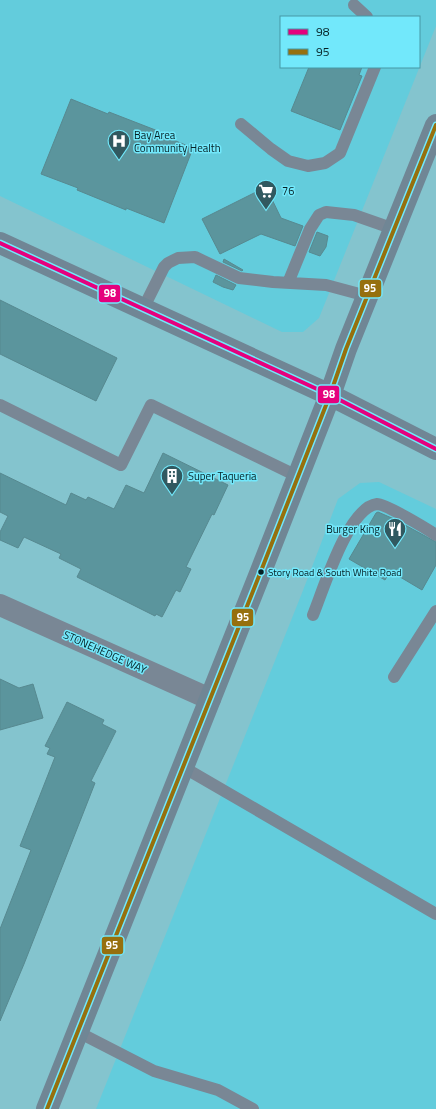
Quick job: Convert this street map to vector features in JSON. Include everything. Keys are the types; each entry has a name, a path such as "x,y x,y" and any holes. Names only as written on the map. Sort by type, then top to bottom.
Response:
{"main road":[{"path":"47,1109 330,395 346,349 436,125"},
{"path":"0,243 330,395 436,449"}],"street":[{"name":"STONEHEDGE WAY","path":"0,605 210,699"}],"lane":[{"path":"354,5 366,16"},
{"path":"241,124 271,150 288,161 308,166 325,163 340,154 375,68"},
{"path":"288,283 310,229 319,215 326,212 354,215 394,229"},
{"path":"143,309 164,267 168,263 178,258 195,258 239,278 326,285 367,296"},
{"path":"0,405 121,465 151,405 297,476"},
{"path":"313,615 342,541 358,516 368,506 378,504 391,509 436,535"},
{"path":"394,677 436,611"},
{"path":"183,767 436,914"},
{"path":"78,1032 154,1072 218,1090 253,1109"}],"shaded area":[{"path":"0,0 436,0 436,26 420,66 420,16 280,16 280,68 419,68 319,318 303,332 282,332 0,196"},
{"path":"379,482 436,509 436,1109 96,1109 302,593 338,499 360,483"}],"building":[{"path":"309,68 362,68 359,75 362,76 340,130 291,111"},
{"path":"71,99 108,114 109,112 158,131 156,133 193,148 164,223 126,208 126,210 77,190 78,188 41,174"},
{"path":"266,187 281,218 303,226 295,246 261,234 220,254 202,219"},
{"path":"317,232 328,236 326,247 320,256 309,252"},
{"path":"224,259 243,270 242,271 223,262"},
{"path":"216,275 236,285 233,290 213,282"},
{"path":"0,300 117,358 96,401 0,354"},
{"path":"163,453 228,485 214,515 212,514 186,567 191,569 180,592 176,590 162,617 156,614 155,616 77,577 81,569 59,558 61,554 24,537 18,548 0,540 0,532 8,516 0,512 0,473 66,505 71,493 86,500 88,497 114,509 126,485 144,493"},
{"name":"Burger King","path":"378,512 436,542 436,565 422,590 390,571 385,580 349,559"},
{"path":"0,679 19,688 33,684 43,718 0,730"},
{"path":"67,702 104,720 102,724 116,731 91,781 95,783 0,1021 0,929 31,850 20,846 55,757 47,754 50,748 45,746"}],"transit line":[{"name":"95","path":"47,1109 261,571 330,395 346,349 436,125"},
{"name":"98","path":"0,243 330,395 436,449"}],"place":[{"name":"Bay Area Community Health","path":"119,160"},
{"name":"76","path":"266,210"},
{"name":"Super Taqueria","path":"172,496"},
{"name":"Burger King","path":"395,548"},
{"name":"Story Road & South White Road","path":"261,572"}]}
